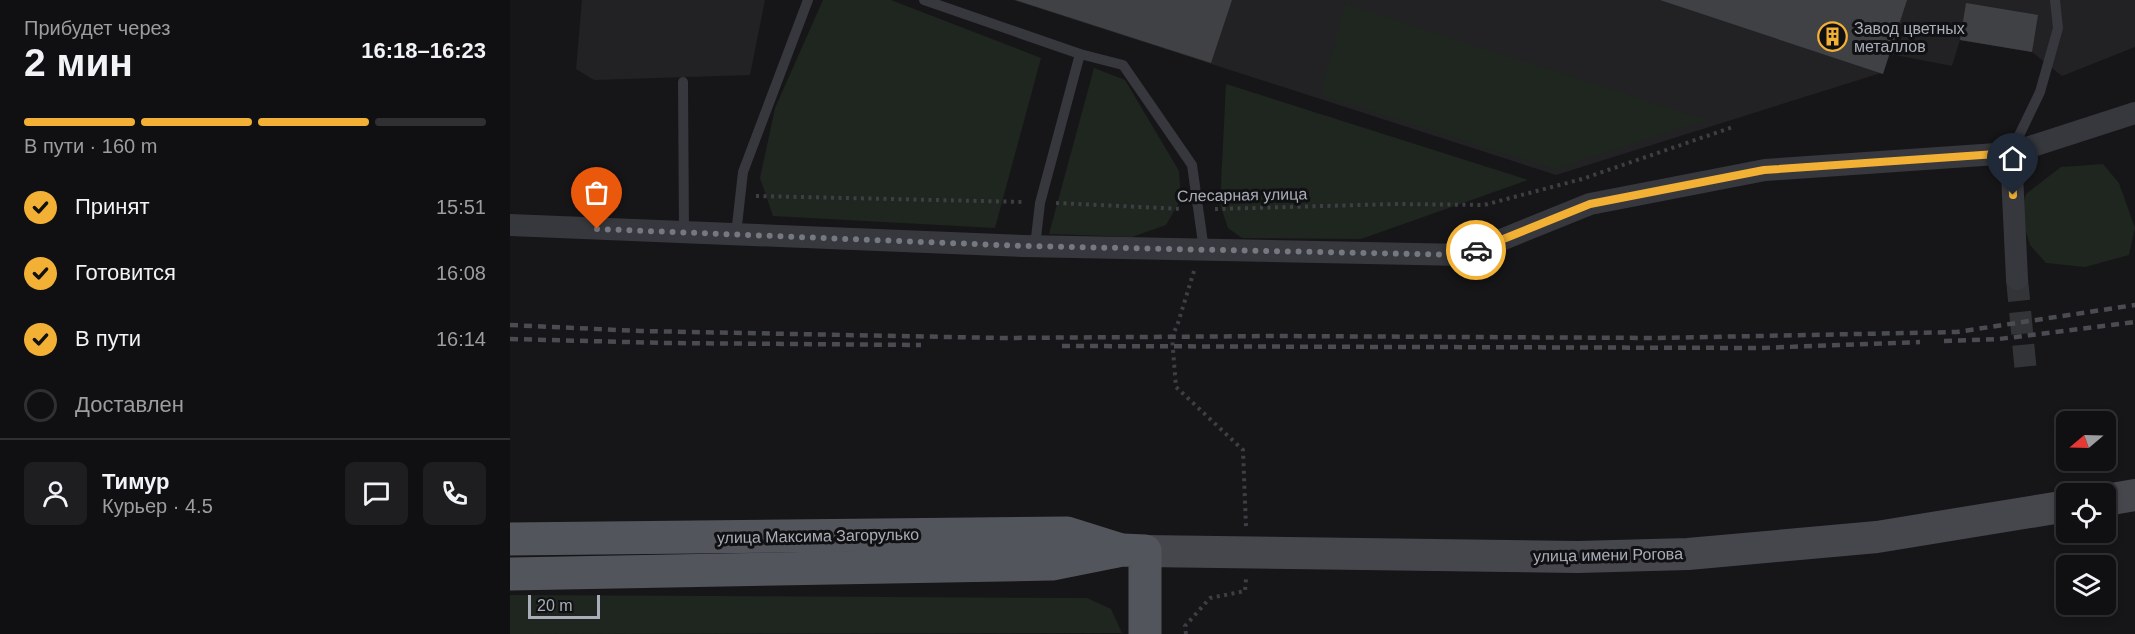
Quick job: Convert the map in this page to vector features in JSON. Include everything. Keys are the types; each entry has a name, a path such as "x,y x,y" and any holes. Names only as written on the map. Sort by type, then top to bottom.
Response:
{"main road":[{"path":"2116,498 2135,495"},
{"name":"улица имени Рогова","path":"1134,550 1578,557 1688,554 1877,537 2056,508"},
{"name":"улица Максима Загорулько","path":"510,539 1067,533 1134,550"},
{"path":"1134,550 1144,634"},
{"name":"улица Максима Загорулько","path":"510,574 1052,564 1134,550"}],"street":[{"path":"510,225 1035,246 1464,255 1590,204 1764,170 2011,153 2135,113"},
{"path":"2011,153 2017,279"}],"lane":[{"path":"736,234 743,172 808,0"},
{"path":"924,0 1080,54 1123,65 1192,165 1200,209 1202,250"},
{"path":"2011,153 2040,92 2058,28 2055,0"},
{"path":"1035,246 1040,203 1080,54"},
{"path":"683,82 684,233"}],"path":[{"name":"Слесарная улица","path":"741,195 1200,209 1396,204 1484,205 1582,179 1733,127"},
{"path":"1186,634 1185,626 1210,598 1245,591 1247,552 1243,450 1176,387 1172,337 1202,250"}],"shaded area":[{"path":"582,0 765,0 750,75 594,80 576,69"},
{"path":"823,0 891,0 1041,58 995,228 773,216 760,178 775,108"},
{"path":"1013,0 2135,0 2135,47 2062,76 2032,52 1960,40 1952,66 1890,54 1881,73 1556,175"},
{"path":"1345,4 1706,120 1553,169 1320,95"},
{"path":"1094,68 1125,80 1179,171 1181,199 1166,225 1132,237 1049,234"},
{"path":"1226,84 1528,180 1361,239 1242,238 1228,228 1220,204"},
{"path":"2103,164 2119,183 2135,228 2129,255 2085,267 2046,263 2030,245 2020,213 2026,194 2061,167"},
{"path":"510,595 1087,598 1111,609 1122,633 510,634"}],"building":[{"path":"1015,0 1232,0 1211,63"},
{"name":"Завод цветных металлов","path":"1660,0 1907,0 1883,74"},
{"path":"1966,3 2038,15 2032,52 1960,40"}],"tunnel":[{"path":"2017,279 2026,373"}],"railway":[{"path":"510,325 640,331 1001,338 1276,336 1659,338 1957,332 2135,305"},
{"path":"1944,341 1999,339 2135,322"},
{"path":"510,339 921,345"},
{"path":"1062,346 1760,348 1920,342"}],"way so far":[{"path":"597,229 1024,246 1464,255 1476,250"}],"place":[{"name":"Завод цветных металлов","path":"1833,37"}],"route":[{"path":"1476,250 1590,204 1764,170 2011,153 2013,195"}]}
